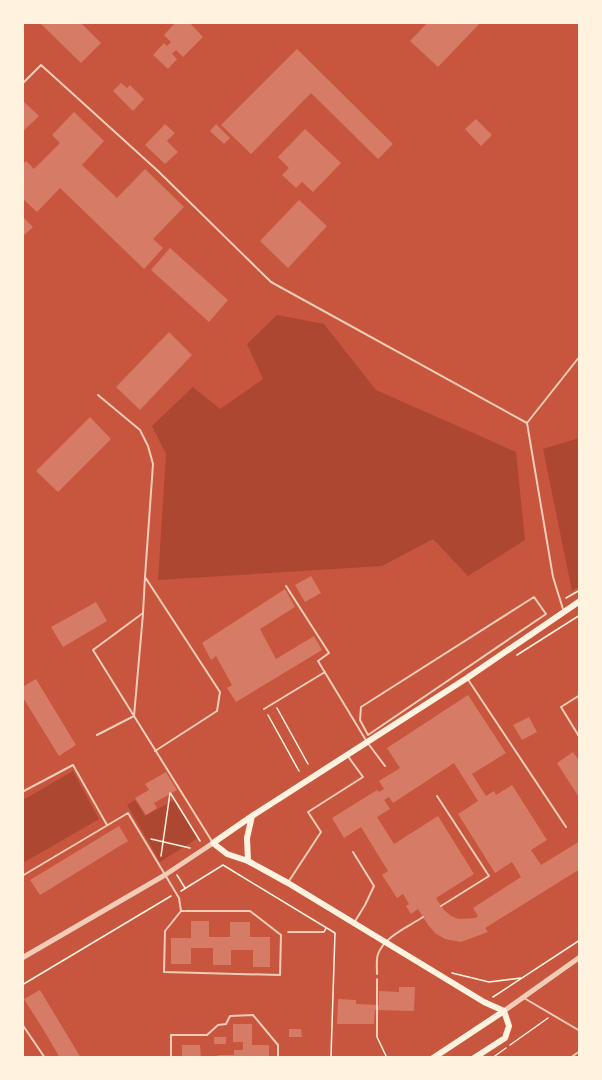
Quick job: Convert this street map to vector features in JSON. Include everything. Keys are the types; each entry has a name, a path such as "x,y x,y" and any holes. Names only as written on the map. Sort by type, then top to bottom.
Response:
{"main road":[{"path":"474,1058 506,1038 509,1026 504,1011 484,1002 288,883 248,861 227,854 213,843 467,678 579,601"},
{"path":"248,861 248,838 252,816"},
{"path":"433,1058 504,1011"}],"street":[{"path":"22,958 165,875 213,843"},
{"path":"504,1011 579,957"}],"lane":[{"path":"22,84 41,65 158,171 271,282 527,423"},
{"path":"564,612 553,578 527,423 579,356"},
{"path":"98,395 140,430 153,464 144,613 134,716"},
{"path":"145,577 220,692 217,711 155,751"},
{"path":"286,586 329,654 318,661 385,766"},
{"path":"534,597 546,614 368,735 360,720 361,707 534,597"},
{"path":"144,613 93,650 213,843"},
{"path":"264,709 325,672"},
{"path":"467,678 566,827"},
{"path":"579,695 561,707 579,738"},
{"path":"97,735 134,716"},
{"path":"288,883 321,832 308,812 363,777 347,755"},
{"path":"22,792 73,765 107,826"},
{"path":"437,796 489,876 441,906"},
{"path":"22,876 128,813 179,898 181,911 165,931 164,972 280,975 281,935 250,911 181,911"},
{"path":"353,852 374,886 354,923"},
{"path":"377,974 378,953 386,942 423,917"},
{"path":"524,998 579,1030"},
{"path":"171,1058 171,1035 207,1035 218,1025 226,1024 230,1016 253,1015 278,1045 278,1058"},
{"path":"22,1024 45,1058"},
{"path":"570,1058 579,1051"}],"path":[{"path":"560,602 579,590"},
{"path":"516,655 579,615"},
{"path":"274,703 309,764"},
{"path":"264,709 299,771"},
{"path":"160,866 170,793 201,842"},
{"path":"142,837 191,848"},
{"path":"22,985 223,865 334,933 332,1058"},
{"path":"278,933 324,932 327,928"},
{"path":"492,998 579,940"},
{"path":"452,973 489,982 523,977"},
{"path":"377,974 377,1036 387,1058"},
{"path":"492,1058 553,1015"}],"shaded area":[{"path":"277,315 324,324 376,390 516,452 525,540 468,576 433,539 382,566 158,580 166,454 152,426 193,387 220,409 263,379 247,344"},
{"path":"579,438 579,586 572,591 543,449"},
{"path":"73,771 99,819 23,863 23,800"},
{"path":"135,800 145,816 174,800 198,838 160,862 127,805"}],"building":[{"path":"39,22 80,22 101,43 81,63"},
{"path":"176,22 189,22 203,37 183,57 176,50 172,54 177,59 168,69 153,55 164,43 167,46 171,42 164,35"},
{"path":"428,22 481,22 438,67 410,41"},
{"path":"297,49 393,144 378,159 311,93 251,154 221,125"},
{"path":"121,83 127,88 130,85 144,99 133,111 113,91"},
{"path":"24,102 39,116 22,132 22,104"},
{"path":"74,112 104,141 82,165 117,198 145,169 184,207 153,239 163,248 144,269 60,188 37,212 22,198 22,165 26,161 34,169 60,143 52,135"},
{"path":"476,119 492,135 481,146 465,129"},
{"path":"165,124 175,133 167,141 178,152 165,164 145,145"},
{"path":"216,124 230,138 224,144 210,131"},
{"path":"305,129 341,163 313,192 302,182 296,188 282,175 289,168 278,157"},
{"path":"299,200 327,226 288,268 260,241"},
{"path":"22,216 33,227 22,237"},
{"path":"170,248 228,300 209,322 151,270"},
{"path":"169,332 192,355 140,410 116,387"},
{"path":"90,417 111,439 58,492 36,471"},
{"path":"311,576 321,593 305,602 295,585"},
{"path":"285,589 295,607 260,629 276,659 314,636 322,650 236,702 227,688 232,685 216,656 211,660 202,643"},
{"path":"96,602 107,621 63,647 51,627"},
{"path":"36,679 76,745 59,756 22,696 22,687"},
{"path":"468,695 506,753 472,774 486,796 494,791 496,795 512,785 547,840 531,850 541,865 580,841 580,869 485,928 488,932 461,942 445,939 435,933 418,909 411,914 406,906 409,904 403,894 397,898 382,875 388,871 361,827 344,838 332,818 377,790 379,792 384,789 379,781 400,768 387,748","holes":["454,763 478,801 458,814 495,873 512,862 521,877 473,908 478,916 459,919 443,909 436,898 474,874 438,816 394,844 377,817 390,809 384,800 389,797 393,803"]},
{"path":"529,717 537,732 522,740 513,725"},
{"path":"573,752 580,762 580,799 557,763"},
{"path":"166,772 177,790 154,803 157,808 146,815 135,798 149,790 145,784"},
{"path":"119,826 128,841 40,895 30,880"},
{"path":"191,921 209,921 209,937 230,937 230,922 250,922 250,937 270,937 270,967 253,967 253,950 231,950 231,965 213,965 213,948 191,948 191,964 171,964 171,938 191,938"},
{"path":"399,987 415,987 414,1011 375,1010 374,1024 337,1024 338,999 356,1000 356,1004 379,1005 379,991 399,992"},
{"path":"40,990 81,1058 60,1058 24,999"},
{"path":"233,1024 252,1024 252,1045 269,1045 269,1058 218,1058 218,1055 234,1055 234,1050 243,1050 243,1042 233,1042"},
{"path":"289,1029 301,1029 302,1037 289,1037"},
{"path":"214,1037 226,1037 226,1044 214,1044"},
{"path":"182,1045 200,1045 201,1058 182,1058"}]}
